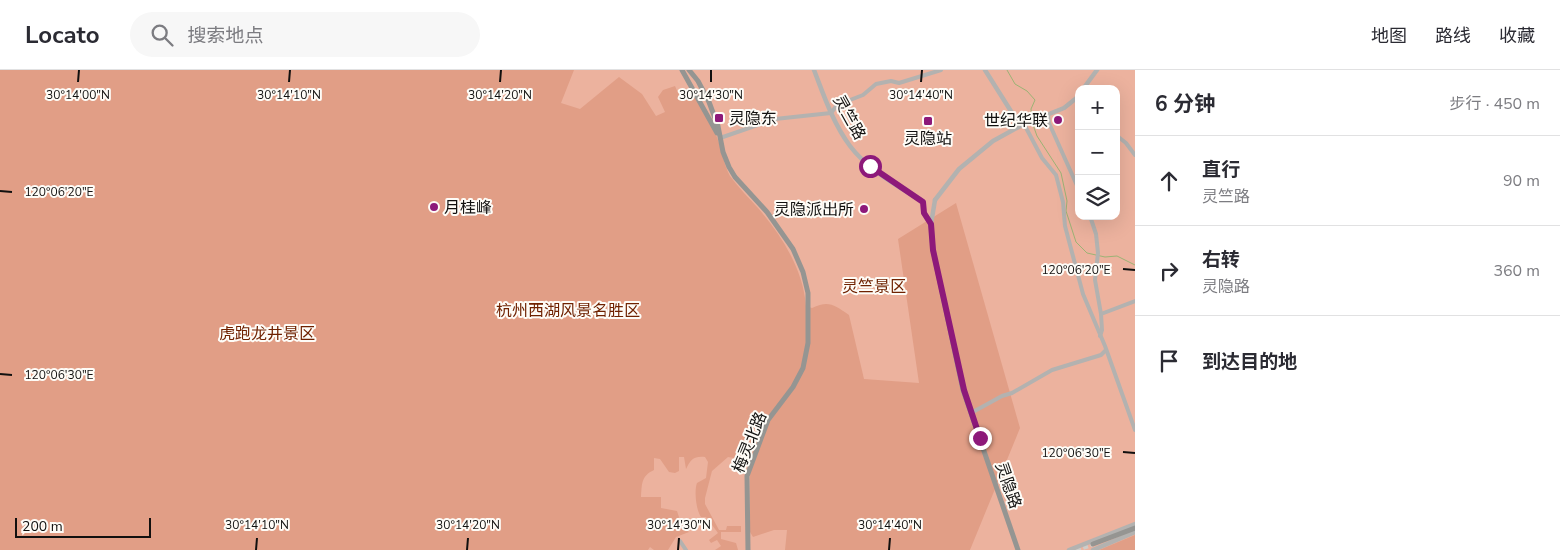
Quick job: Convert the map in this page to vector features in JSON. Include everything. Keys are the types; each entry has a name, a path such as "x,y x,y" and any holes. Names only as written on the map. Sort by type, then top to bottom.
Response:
{"main road":[{"name":"梅灵北路","path":"682,70 720,138"},
{"name":"梅灵北路","path":"689,70 704,91 709,102 723,152 735,177 767,212 793,249 803,272 808,293 808,343 803,368 768,420 747,476 748,550"},
{"name":"灵隐路","path":"931,224 935,258 964,390 1018,550"},
{"path":"1093,547 1135,528"}],"street":[{"name":"灵竺路","path":"814,70 834,122 851,148 872,168 923,202"},
{"path":"720,138 775,119 831,113 838,105 863,95 876,84 891,81 899,83 941,70"},
{"path":"985,70 1014,116 1026,124 1042,158 1056,175 1063,202 1065,226 1079,278 1135,430"},
{"path":"1086,85 1097,70"},
{"path":"931,224 935,200 959,170 993,141 1026,124 1064,108 1075,99"},
{"path":"1048,115 1049,124 1075,181"},
{"path":"1120,138 1135,155"},
{"path":"931,224 924,213 923,202 935,200"},
{"path":"1091,220 1096,234 1098,253 1095,280 1101,314 1102,330 1100,336"},
{"path":"1101,314 1135,301"},
{"path":"971,413 1002,396 1012,393 1052,370 1101,355 1106,350"},
{"path":"1070,550 1135,524"},
{"path":"1093,547 1135,532"},
{"path":"680,541 686,550"}],"green space":[{"name":"杭州西湖风景名胜区","path":"0,70 1135,70 1135,550 0,550"},
{"name":"虎跑龙井景区","path":"0,70 574,70 561,103 580,109 619,77 642,94 656,116 665,112 658,97 663,90 675,86 678,93 690,89 715,133 730,176 767,219 790,254 801,279 806,306 812,308 827,304 849,315 864,379 919,383 898,239 956,203 1020,428 970,550 785,550 787,530 774,530 753,537 750,532 750,472 757,452 746,460 728,457 712,471 705,498 705,504 719,530 726,530 727,526 741,526 741,532 721,532 721,539 736,543 738,550 715,550 721,546 717,540 711,543 709,540 718,533 706,517 701,517 699,514 696,491 697,483 706,478 708,462 705,457 693,459 686,469 684,457 679,457 679,471 675,473 669,472 660,459 654,458 654,470 644,478 642,488 641,497 661,497 661,508 677,511 679,517 675,527 686,529 689,532 676,537 668,550 654,550 650,547 648,550 0,550"},
{"path":"1135,535 1135,550 1099,550"}],"waterway":[{"path":"1007,70 1015,84 1027,91 1035,100 1031,109 1032,118"},
{"path":"1032,122 1037,136 1061,173 1067,201 1066,211 1076,242 1087,253 1105,257 1117,256 1135,265"}],"tunnel":[{"path":"1076,550 1093,544"}],"place":[{"name":"灵隐东","path":"719,118"},
{"name":"世纪华联","path":"1058,120"},
{"name":"灵隐站","path":"928,121"},
{"name":"月桂峰","path":"434,207"},
{"name":"灵隐派出所","path":"864,209"}],"route":[{"path":"870,166 923,202 924,213 931,224 933,250 964,390 980,438"}],"park label":[{"name":"灵竺景区","path":"874,286"}]}
